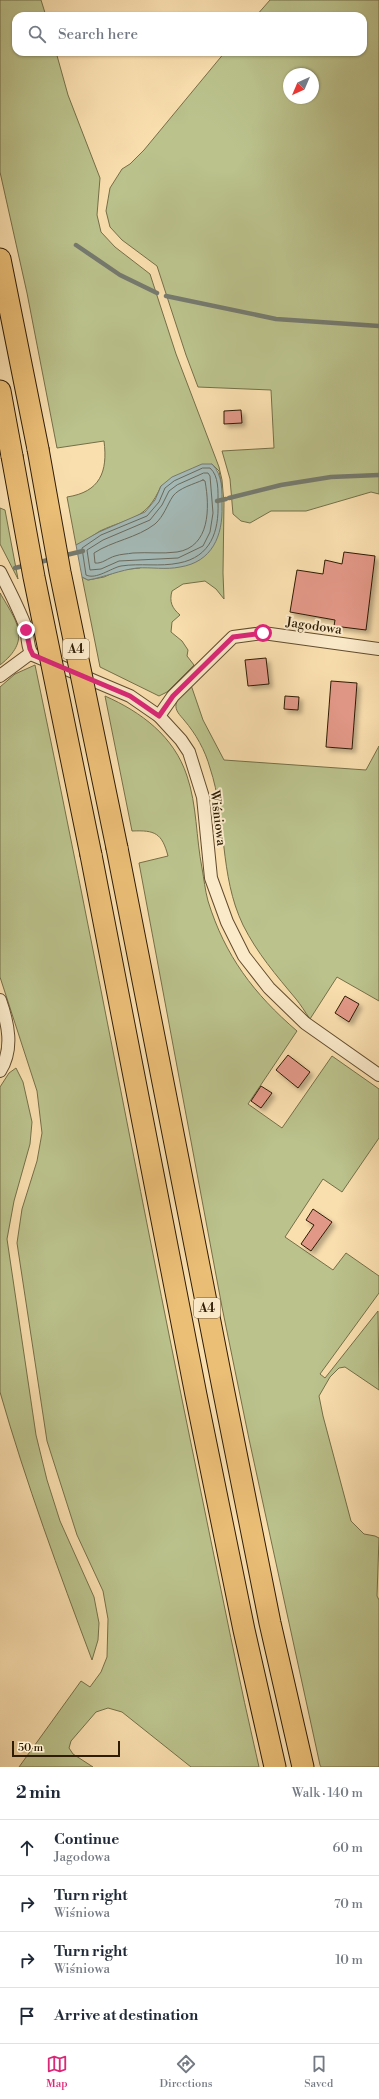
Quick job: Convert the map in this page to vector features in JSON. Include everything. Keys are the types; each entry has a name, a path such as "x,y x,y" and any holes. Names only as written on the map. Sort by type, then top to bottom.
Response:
{"highway":[{"name":"A4","path":"0,259 38,449 60,572 117,848 270,1624 303,1767"},
{"name":"A4","path":"0,391 40,607 91,855 196,1395 244,1630 275,1767"}],"street":[{"path":"0,572 23,620 31,653 0,676"},
{"name":"Jagodowa","path":"159,716 173,696 233,637 263,633 379,650"},
{"name":"Wiśniowa","path":"31,653 41,660 130,696 159,716 181,740 195,769 204,797 211,878 227,922 244,956 269,988 304,1023 379,1075"},
{"path":"0,1000 5,1015 10,1046 5,1064 0,1071"}],"green space":[{"path":"0,0 41,0 45,12 12,12 12,56 57,56 68,95 100,178 97,215 101,232 115,247 150,274 176,354 219,467 222,480 224,503 224,599 216,589 205,581 183,584 172,591 172,604 180,615 172,622 171,632 182,641 188,650 187,656 194,665 167,692 159,696 100,667 82,577 88,580 104,577 120,570 140,568 222,487 219,471 212,464 161,486 149,506 143,512 129,520 100,531 76,545 67,497 87,490 99,479 105,462 104,441 57,448 27,293 0,172"},
{"path":"270,0 379,0 379,494 371,492 306,511 271,511 250,523 241,521 233,514 230,479 222,451 274,448 271,390 198,387 157,266 122,240 110,227 106,211 110,188 122,169 130,164 144,150 222,56 367,56 367,12 260,12"},
{"path":"0,508 5,510 18,579 0,544"},
{"path":"0,593 16,622 19,639 10,656 0,665"},
{"path":"35,665 183,1402 259,1767 191,1767 122,1712 108,1708 96,1712 71,1741 69,1748 73,1754 93,1767 19,1767 81,1681 90,1687 101,1672 107,1657 108,1619 103,1591 77,1535 47,1441 17,1243 22,1209 37,1161 42,1133 37,1091 0,977 0,687 15,674"},
{"path":"191,685 203,720 224,760 366,770 379,746 379,1001 337,977 310,1019 298,1001 267,964 248,935 235,906 230,887 226,867 219,807 208,761 196,737 176,709 178,699"},
{"path":"105,696 131,710 155,727 174,749 187,776 193,798 205,889 215,921 232,957 254,988 267,1003 297,1031 248,1104 282,1128 332,1056 379,1089 379,1138 342,1192 323,1179 285,1237 333,1270 346,1253 379,1276 379,1293 320,1374 325,1378 378,1311 379,1390 345,1367 339,1368 330,1377 319,1396 351,1521 364,1534 379,1538 377,1596 379,1600 379,1767 321,1767 320,1765 249,1439 222,1307 139,863 168,856 163,842 156,834 146,831 132,831"},
{"path":"16,1068 23,1082 32,1122 30,1144 14,1201 7,1239 36,1435 47,1480 60,1521 94,1597 99,1623 98,1640 92,1660 32,1494 0,1392 0,1087 9,1073"}],"water":[{"path":"202,464 212,464 216,468 222,489 222,517 218,537 208,553 200,560 180,567 137,568 88,580 82,577 76,545 99,532 145,512 155,500 161,486 172,477"}],"building":[{"path":"241,410 242,423 224,424 224,411"},
{"path":"344,552 375,556 366,630 334,626 335,620 290,612 297,570 323,574 325,560 342,564"},
{"path":"266,658 269,684 248,686 245,660"},
{"path":"331,681 357,683 352,749 326,747"},
{"path":"285,696 299,697 298,710 284,709"},
{"path":"345,996 359,1004 349,1022 335,1013"},
{"path":"288,1055 310,1072 298,1088 276,1070"},
{"path":"261,1086 272,1093 261,1108 251,1101"},
{"path":"313,1209 332,1222 311,1251 301,1244 314,1225 306,1220"}],"waterway":[{"path":"76,245 120,275 157,293"},
{"path":"166,296 276,319 379,326"},
{"path":"229,498 281,485 331,477 379,475"},
{"path":"217,501 226,499"},
{"path":"62,556 83,551"},
{"path":"36,563 52,559"},
{"path":"15,568 27,565"}],"route":[{"path":"26,630 31,653 33,655 41,660 114,688 130,696 159,716 173,696 233,637 263,633"}]}
